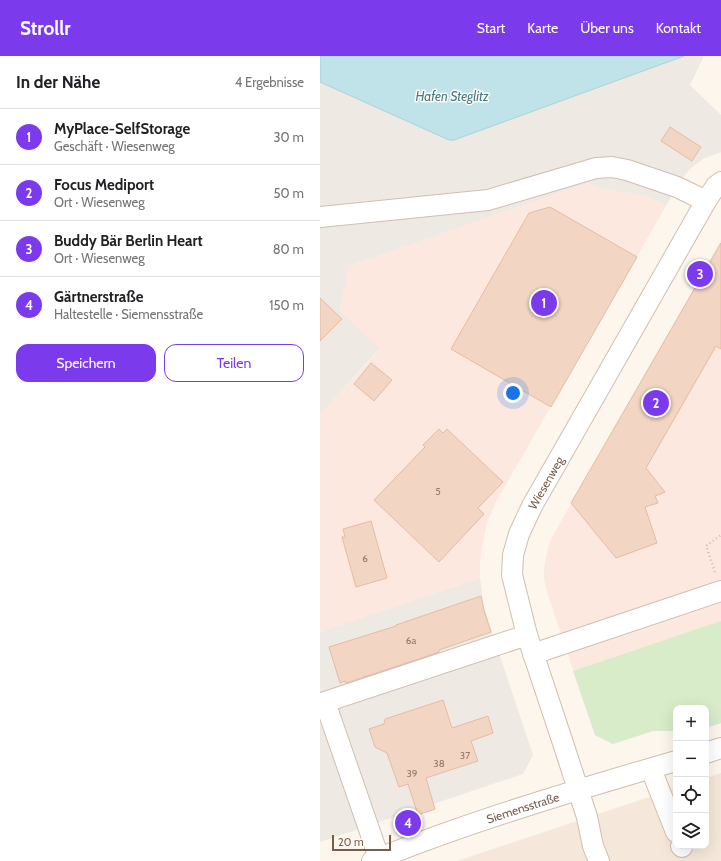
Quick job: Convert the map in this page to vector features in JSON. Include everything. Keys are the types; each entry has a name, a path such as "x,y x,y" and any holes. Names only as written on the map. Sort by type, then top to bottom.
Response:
{"street":[{"path":"320,217 488,200 596,168 612,167 627,170 677,187 706,201"},
{"name":"Wiesenweg","path":"599,861 593,846 587,817 564,743 527,635 512,575 513,555 526,516 706,201 716,186 721,182"},
{"path":"533,654 719,583"},
{"path":"376,859 325,702 527,635"},
{"path":"709,752 721,748"},
{"name":"Siemensstraße","path":"376,859 528,805 673,762"},
{"path":"651,769 673,824"}],"path":[{"path":"719,583 706,546 721,535"}],"shaded area":[{"path":"684,56 704,56 690,85 721,115 721,152 703,159 691,168 684,176 666,206 646,196 602,189 588,183 349,266 340,311 380,348 320,415 320,82 449,140 454,140"},
{"path":"588,183 602,189 646,196 666,206 496,502 487,523 482,546 480,578 320,632 320,415 380,349 340,311 349,266"},
{"path":"721,240 721,723 709,727 709,705 673,705 673,731 653,731 613,744 595,735 547,592 544,578 547,552 555,532"},
{"path":"480,578 484,608 533,755 523,774 320,842 320,632"},
{"path":"721,773 721,861 457,861 673,789 673,849 709,849 709,777"}],"green space":[{"path":"721,621 721,723 709,727 709,705 673,705 673,731 653,731 613,744 595,735 573,671"}],"water":[{"name":"Hafen Steglitz","path":"320,56 684,56 454,140 449,140 320,82"}],"building":[{"path":"670,127 701,147 692,161 661,141"},
{"path":"550,207 637,257 551,407 451,349 529,213"},
{"path":"721,243 721,349 716,346 646,468 665,492 655,496 658,503 645,507 657,543 616,558 571,503"},
{"path":"320,298 342,319 320,341"},
{"path":"371,363 392,380 374,401 354,384"},
{"path":"439,429 443,433 447,429 503,482 478,508 484,514 439,562 374,500 425,447 423,445"},
{"path":"371,521 387,578 356,587 342,537 345,537 343,529"},
{"path":"481,596 491,632 439,650 439,652 346,683 345,681 340,683 329,647 396,626"},
{"path":"443,700 452,728 488,716 493,733 471,741 478,761 426,778 435,809 418,815 408,784 399,787 387,753 375,747 369,729 384,724 385,719"}],"place":[{"name":"Buddy Bär Berlin Heart","path":"700,274"},
{"name":"MyPlace-SelfStorage","path":"544,303"},
{"name":"Focus Mediport","path":"656,403"},
{"name":"Gärtnerstraße","path":"408,823"}]}
